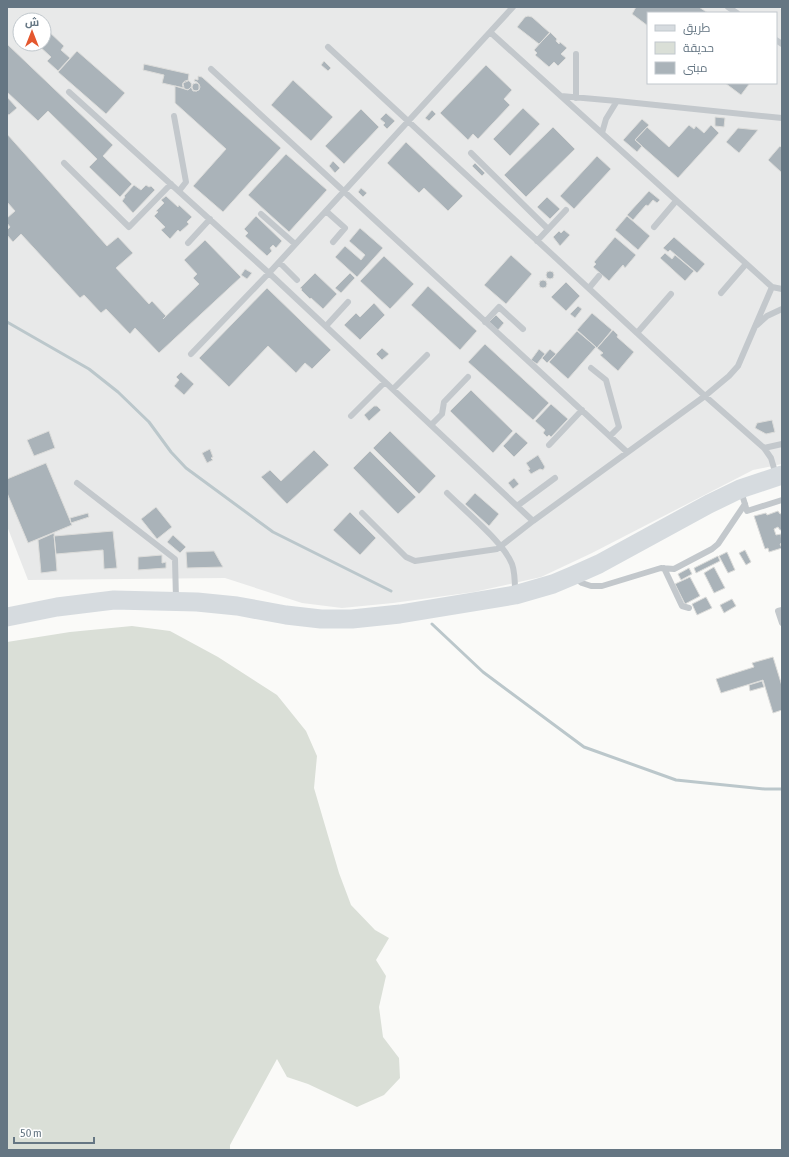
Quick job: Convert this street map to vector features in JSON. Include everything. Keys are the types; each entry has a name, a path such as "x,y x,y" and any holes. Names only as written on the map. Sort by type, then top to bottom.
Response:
{"main road":[{"path":"7,617 57,607 114,600 176,601 237,606 286,615 321,619 352,619 400,614 515,595 552,584 599,564 709,504 742,497 779,475"}],"lane":[{"path":"191,354 269,273 514,7"},
{"path":"490,32 772,288 782,289"},
{"path":"328,47 637,334 764,448 771,458 779,475"},
{"path":"576,54 576,98"},
{"path":"211,69 628,452"},
{"path":"69,92 269,273 533,521"},
{"path":"561,96 782,118"},
{"path":"602,133 606,119 617,101"},
{"path":"174,116 186,182 179,191"},
{"path":"471,153 548,229"},
{"path":"64,163 129,227 171,184"},
{"path":"654,227 676,201"},
{"path":"537,241 566,210"},
{"path":"326,211 345,228 333,242"},
{"path":"261,214 295,244"},
{"path":"188,243 210,219"},
{"path":"279,262 297,280"},
{"path":"721,293 746,264"},
{"path":"589,288 599,276"},
{"path":"362,513 406,558 415,561 497,549 533,521 705,396 729,376 738,366 772,288"},
{"path":"637,334 671,294"},
{"path":"326,326 348,302"},
{"path":"485,322 499,307 523,329"},
{"path":"755,327 767,316 782,309"},
{"path":"393,389 427,355"},
{"path":"591,368 606,380 619,427 610,436"},
{"path":"431,425 442,414 444,402 468,377"},
{"path":"351,416 385,382"},
{"path":"550,445 582,410"},
{"path":"764,448 782,444"},
{"path":"517,506 555,478"},
{"path":"78,483 175,559 176,601"},
{"path":"447,493 502,546 512,564 515,580 515,595"},
{"path":"742,497 747,511 782,500"},
{"path":"572,576 582,583 591,586 602,586 661,568 674,569 712,549 718,544 742,497"},
{"path":"664,568 682,606 688,608"},
{"path":"782,610 778,611 782,623"}],"shaded area":[{"path":"7,7 779,7 782,10 782,464 753,470 592,553 541,577 474,592 342,608 302,603 225,578 28,580 7,526"}],"green space":[{"path":"132,626 170,631 218,657 277,695 306,731 317,756 314,788 339,873 351,905 375,930 389,938 376,960 386,976 379,1007 383,1037 399,1058 400,1078 384,1095 357,1107 308,1084 287,1077 277,1059 230,1145 230,1150 7,1150 7,642 70,632"}],"building":[{"path":"636,7 699,7 706,12 647,12 647,25 632,14"},
{"path":"525,17 532,17 550,33 539,44 517,27"},
{"path":"550,32 557,39 556,41 559,44 560,42 567,48 561,54 566,58 558,66 554,62 549,67 535,55 537,53 534,50"},
{"path":"52,35 64,46 61,50 70,58 58,71 47,61 51,57 46,52 52,52"},
{"path":"7,44 12,49 12,52 15,52 113,145 103,156 132,184 120,197 89,167 97,159 48,111 38,121 7,92"},
{"path":"77,51 125,93 106,114 58,72"},
{"path":"324,61 331,68 328,71 321,65"},
{"path":"144,64 189,74 188,81 183,83 184,88 162,83 164,75 143,70"},
{"path":"486,65 512,90 504,99 510,105 478,139 473,134 468,140 440,113"},
{"path":"198,76 202,77 281,148 223,212 193,186 226,149 175,103 175,86 188,90 191,87 193,91 197,91 199,89 199,85 194,81 195,79 198,80"},
{"path":"293,80 333,117 311,141 271,105"},
{"path":"185,81 189,81 191,85 189,89 185,89 183,87 183,83"},
{"path":"194,83 198,83 200,87 198,91 194,91 192,89 192,85"},
{"path":"726,84 749,84 741,95"},
{"path":"7,97 17,108 9,115 7,114"},
{"path":"523,108 540,124 510,156 493,139"},
{"path":"361,109 379,127 344,164 325,146"},
{"path":"432,110 436,114 429,121 425,118"},
{"path":"386,113 395,121 387,129 383,125 385,123 380,119"},
{"path":"715,117 725,118 724,127 715,126"},
{"path":"642,119 649,125 635,140 642,146 637,152 623,140"},
{"path":"689,125 694,129 696,126 704,133 711,125 719,133 678,178 635,140 647,127 669,147"},
{"path":"553,127 575,149 526,197 504,175"},
{"path":"738,128 758,130 739,153 726,142"},
{"path":"7,134 107,246 118,237 133,253 116,268 149,304 152,301 166,316 163,319 199,284 193,278 197,274 184,260 205,240 241,277 159,353 135,328 130,334 106,309 101,313 84,295 80,298 21,234 13,242 7,235 7,230 10,227 7,223 7,218 15,211 7,202"},
{"path":"406,142 463,196 448,211 424,188 419,193 387,163"},
{"path":"780,146 782,148 782,173 768,160"},
{"path":"286,154 327,190 289,232 248,195"},
{"path":"597,156 611,169 574,209 560,196"},
{"path":"333,161 340,168 335,173 329,166"},
{"path":"475,163 485,173 482,176 472,166"},
{"path":"134,185 141,190 146,185 149,187 151,186 155,190 133,213 122,201 125,197 124,196"},
{"path":"361,188 367,193 363,197 358,192"},
{"path":"649,191 660,200 657,203 653,200 648,206 646,205 633,220 627,215"},
{"path":"166,196 192,217 187,222 189,224 180,232 178,230 170,239 161,230 165,227 154,216 158,212 156,211 164,203 161,200"},
{"path":"547,197 560,209 550,219 537,207"},
{"path":"256,216 282,241 276,248 273,245 270,248 272,251 267,256 245,236 248,233 244,229"},
{"path":"627,216 650,236 638,250 615,230"},
{"path":"360,228 383,248 357,277 335,257 345,246 361,260 365,255 349,241"},
{"path":"564,230 570,235 560,246 553,237 559,231 561,233"},
{"path":"615,237 636,255 625,268 623,265 609,281 593,267 596,264 594,262"},
{"path":"674,237 705,264 697,273 670,250 668,252 663,248"},
{"path":"665,253 672,259 675,255 694,271 685,281 660,258"},
{"path":"511,255 532,274 506,304 484,285"},
{"path":"384,256 414,284 390,309 360,281"},
{"path":"245,269 252,273 247,279 241,275"},
{"path":"550,271 553,272 553,278 550,279 547,278 546,275 547,272"},
{"path":"315,273 337,294 323,309 311,298 310,299 300,288"},
{"path":"350,273 355,278 341,293 335,288"},
{"path":"541,280 545,280 547,284 545,288 541,288 539,286 539,282"},
{"path":"566,282 580,296 566,311 551,297"},
{"path":"428,286 477,331 460,350 411,305"},
{"path":"267,288 331,350 312,369 305,363 296,373 268,346 229,387 199,358"},
{"path":"374,303 385,315 360,340 344,325 356,313 360,317"},
{"path":"578,306 582,309 575,318 570,314"},
{"path":"592,313 612,330 597,348 577,330"},
{"path":"496,315 504,323 498,330 489,322"},
{"path":"613,330 618,335 617,337 634,352 618,371 600,355 603,353 597,348"},
{"path":"577,331 596,347 568,379 549,362"},
{"path":"485,344 549,403 533,420 468,362"},
{"path":"382,348 389,354 382,360 376,354"},
{"path":"539,349 545,354 537,364 531,360"},
{"path":"550,349 556,354 547,363 542,358"},
{"path":"181,372 194,384 184,395 174,386 179,380 176,377"},
{"path":"471,390 513,431 493,453 450,411"},
{"path":"551,404 568,419 551,437 549,435 547,437 543,433 545,430 535,421"},
{"path":"374,406 377,406 381,410 369,421 364,415"},
{"path":"772,420 775,432 766,434 755,428 757,423"},
{"path":"49,431 55,448 34,456 27,440"},
{"path":"390,431 436,476 419,494 373,448"},
{"path":"516,432 528,443 514,457 503,446"},
{"path":"210,449 213,457 211,458 213,460 207,463 202,453"},
{"path":"314,450 329,465 287,504 261,477 270,470 281,481"},
{"path":"370,451 416,497 398,514 353,468"},
{"path":"538,455 545,467 543,470 540,469 531,474 526,463"},
{"path":"46,463 72,525 28,543 7,493 7,479"},
{"path":"514,478 519,484 513,489 508,483"},
{"path":"475,493 499,514 489,526 465,504"},
{"path":"156,507 172,527 157,539 141,519"},
{"path":"778,511 780,514 782,513 782,530 778,527 774,529 776,535 781,534 782,543 780,544 782,548 769,552 768,548 765,549 754,516 766,513 767,515"},
{"path":"350,512 376,538 360,555 333,530"},
{"path":"88,513 89,517 71,523 70,518"},
{"path":"113,531 117,568 104,569 103,550 56,554 54,536"},
{"path":"54,533 57,571 41,573 38,540"},
{"path":"173,535 186,547 180,553 167,542"},
{"path":"745,550 751,562 746,565 739,553"},
{"path":"214,551 223,567 187,568 186,552"},
{"path":"727,552 735,570 728,573 719,556"},
{"path":"162,555 162,563 166,562 166,568 138,570 138,557"},
{"path":"718,556 720,561 696,573 694,568"},
{"path":"714,567 725,588 714,593 704,573"},
{"path":"689,568 692,574 681,580 678,574"},
{"path":"690,577 700,596 685,604 675,584"},
{"path":"706,597 712,608 697,615 692,604"},
{"path":"732,599 736,606 724,613 720,605"},
{"path":"773,657 782,686 782,710 773,713 763,680 721,693 716,679 754,667 752,663"},
{"path":"762,681 764,687 750,691 749,685"}],"waterway":[{"path":"7,322 89,369 118,392 149,422 171,452 186,468 273,532 391,591"},
{"path":"432,624 483,672 584,747 676,780 765,789 782,789"}]}
